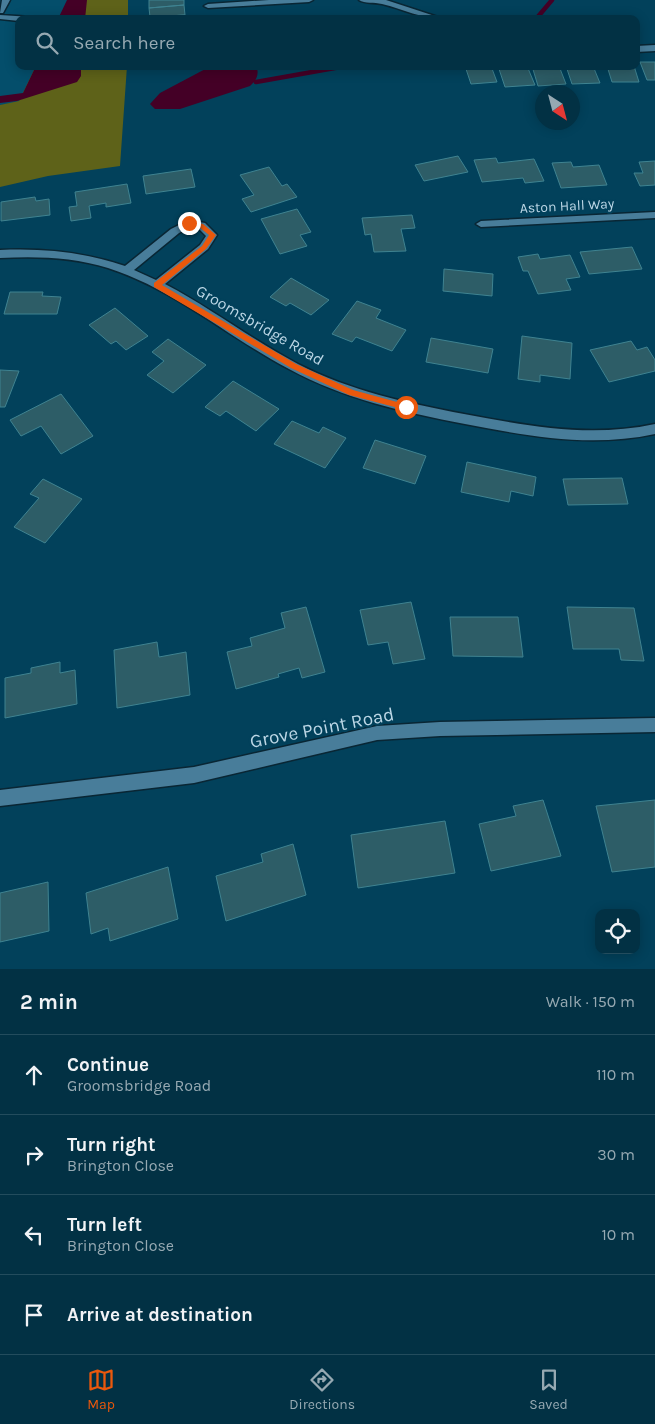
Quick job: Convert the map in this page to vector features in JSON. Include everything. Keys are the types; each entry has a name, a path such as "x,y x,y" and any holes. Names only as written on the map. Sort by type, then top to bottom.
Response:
{"street":[{"path":"0,12 6,0"},
{"path":"208,6 309,0"},
{"path":"362,0 381,0 428,15"},
{"path":"0,17 15,18"},
{"path":"640,48 655,48"},
{"name":"Aston Hall Way","path":"481,224 655,215"},
{"path":"126,271 189,223 201,225 212,235 204,247 157,285"},
{"name":"Groomsbridge Road","path":"0,254 44,252 87,260 126,271 157,285 294,366 351,393 406,407 534,432 608,437 655,429"},
{"name":"Grove Point Road","path":"0,798 194,775 377,733 440,729 655,726"}],"shaded area":[{"path":"0,0 68,0 61,15 15,15 15,70 34,70 19,102 0,105"},
{"path":"67,0 87,0 85,15 60,15"},
{"path":"68,0 128,0 128,15 61,15"},
{"path":"34,70 127,70 120,166 48,176 0,187 0,105 19,101"},
{"path":"34,70 81,70 81,76 77,82 17,101 0,103 0,96 23,93"},
{"path":"203,70 257,70 256,80 250,86 180,109 155,109 150,104 160,93"}],"building":[{"path":"149,0 184,0 184,5 149,8"},
{"path":"184,5 185,15 150,15 149,8"},
{"path":"640,62 655,62 655,80 647,80"},
{"path":"466,70 492,70 497,82 471,84"},
{"path":"499,70 529,70 535,85 505,87"},
{"path":"533,70 561,70 566,84 538,85"},
{"path":"567,70 595,70 600,83 572,84"},
{"path":"608,70 635,70 639,82 612,82"},
{"path":"458,156 468,172 424,181 415,165"},
{"path":"496,158 498,163 534,159 544,181 525,183 523,178 482,182 474,160"},
{"path":"655,161 655,185 640,186 634,173 643,173 639,162"},
{"path":"571,162 573,167 599,165 607,185 561,188 552,163"},
{"path":"269,167 282,186 287,184 297,197 251,212 242,199 254,195 240,175"},
{"path":"191,169 195,187 146,194 143,176"},
{"path":"127,184 131,203 106,207 106,203 89,206 91,218 71,221 69,207 77,206 75,192"},
{"path":"35,197 36,201 49,199 50,215 1,221 1,202"},
{"path":"297,209 311,232 300,235 307,246 280,254 261,219"},
{"path":"412,215 415,228 401,229 406,251 374,252 371,234 365,235 362,218"},
{"path":"632,247 642,269 589,274 580,252"},
{"path":"538,254 540,259 570,255 580,277 566,279 571,290 538,294 528,271 523,271 518,257"},
{"path":"444,269 493,274 492,296 443,291"},
{"path":"291,278 329,300 311,315 290,303 286,306 270,297"},
{"path":"10,292 43,292 42,296 61,297 57,314 4,314"},
{"path":"357,301 381,310 376,318 406,330 392,351 356,337 352,342 332,334"},
{"path":"115,308 148,336 126,350 116,341 111,344 89,325"},
{"path":"522,336 572,343 570,379 540,375 540,382 518,379"},
{"path":"431,338 493,349 488,373 426,362"},
{"path":"168,339 206,365 173,393 147,375 164,361 152,352"},
{"path":"631,341 637,350 647,347 655,360 655,371 609,382 590,350"},
{"path":"0,370 19,371 5,407 0,407"},
{"path":"233,381 279,409 256,431 226,411 220,416 205,407"},
{"path":"61,394 93,436 61,454 41,426 21,436 10,420"},
{"path":"292,421 319,433 323,427 346,438 325,468 274,444"},
{"path":"375,440 426,456 415,484 363,468"},
{"path":"467,462 536,477 533,496 511,491 509,502 461,492"},
{"path":"622,478 628,504 568,505 563,479"},
{"path":"43,479 82,499 45,543 14,527 39,498 30,494"},
{"path":"411,602 425,659 393,664 388,642 368,645 360,610"},
{"path":"306,607 325,672 302,678 299,668 278,674 279,677 236,689 227,652 252,646 250,638 285,628 281,613"},
{"path":"567,607 634,608 644,661 621,660 619,649 573,649"},
{"path":"450,617 518,617 523,657 453,656"},
{"path":"157,642 159,657 186,652 190,695 117,708 114,650"},
{"path":"60,662 60,673 75,670 77,704 5,718 5,678 31,673 31,668"},
{"path":"543,800 561,856 491,871 479,824 516,816 513,806"},
{"path":"655,800 655,867 612,872 596,806"},
{"path":"445,821 455,873 358,888 351,835"},
{"path":"293,844 306,895 226,921 216,876 263,862 261,854"},
{"path":"168,867 178,919 110,941 108,928 91,934 86,893"},
{"path":"48,882 49,931 0,942 0,893"}],"waterway":[{"path":"539,15 552,0"},
{"path":"256,82 324,70"}],"route":[{"path":"189,223 201,225 212,235 204,247 157,285 294,366 351,393 406,407"}]}
